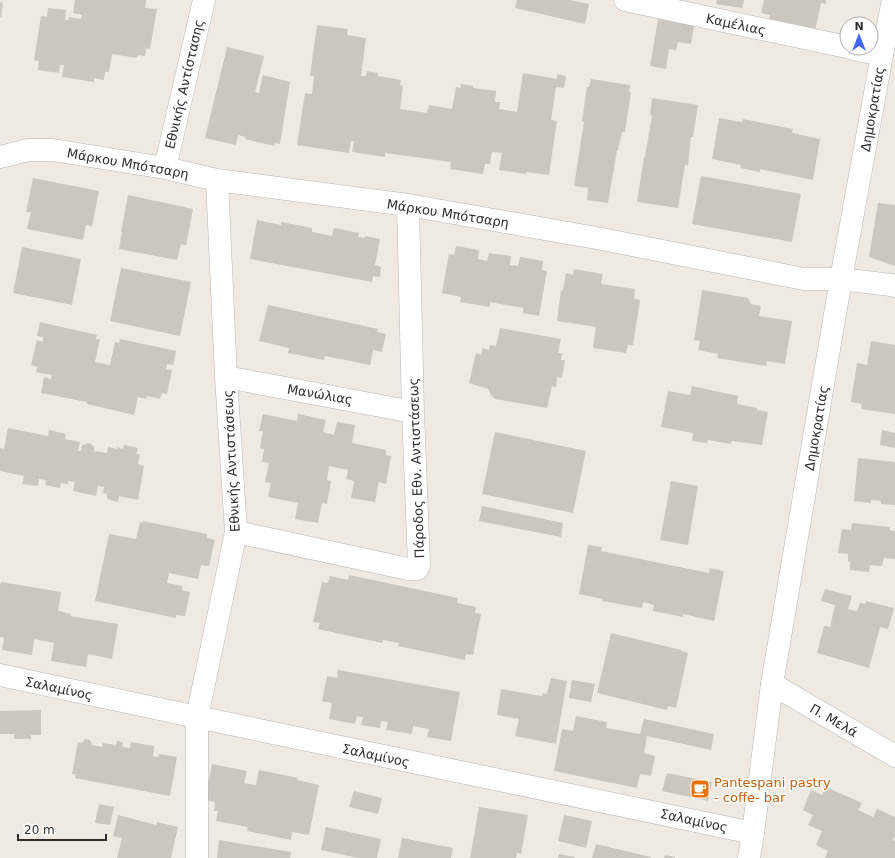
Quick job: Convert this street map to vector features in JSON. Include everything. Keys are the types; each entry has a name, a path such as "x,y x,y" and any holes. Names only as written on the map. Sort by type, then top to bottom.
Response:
{"street":[{"name":"Εθνικής Αντίστασης","path":"164,168 204,0"},
{"name":"Καμέλιας","path":"624,0 839,46"},
{"name":"Δημοκρατίας","path":"749,858 772,684 841,279 893,0"},
{"name":"Μάρκου Μπότσαρη","path":"0,157 28,150 53,150 164,168 217,180 408,205 602,239 804,279 841,279 895,286"},
{"name":"Εθνικής Αντιστάσεως","path":"197,858 197,717 236,532 226,377 217,180"},
{"name":"Πάροδος Εθν. Αντιστάσεως","path":"236,532 408,569 417,569 419,565 413,412 408,205"},
{"name":"Μανώλιας","path":"226,377 413,412"},
{"name":"Σαλαμίνος","path":"0,675 753,833"},
{"name":"Π. Μελά","path":"772,684 895,756"}],"building":[{"path":"75,0 146,0 145,8 157,9 150,49 146,48 145,56 138,55 137,58 112,54 109,72 105,72 104,80 94,78 94,82 62,77 64,65 60,65 59,73 38,70 39,61 34,60 41,16 47,17 48,8 66,10 65,20 68,20 69,17 81,19 82,15 73,13"},
{"path":"517,0 570,0 589,4 585,24 515,8"},
{"path":"717,0 744,0 742,8 716,4"},
{"path":"764,0 826,0 826,4 821,3 815,31 804,29 804,26 769,19 770,15 761,13"},
{"path":"0,2 3,3 1,17 0,17"},
{"path":"658,19 694,26 691,44 678,42 676,50 669,49 666,69 650,66"},
{"path":"317,25 348,29 347,35 366,38 361,76 366,76 367,71 378,73 378,76 401,80 400,85 403,86 400,109 427,113 429,105 452,109 456,87 461,88 461,84 473,86 473,88 496,91 495,102 500,102 499,109 517,112 523,73 557,79 557,74 566,76 564,88 556,87 551,120 557,121 549,175 526,172 526,174 499,170 502,153 492,152 490,164 485,164 483,174 450,169 451,162 385,153 385,157 352,152 354,141 351,141 349,153 297,145 305,93 312,94 314,76 310,76"},
{"path":"227,47 264,56 255,92 259,93 263,75 290,82 280,144 275,143 274,146 245,139 246,137 238,135 236,145 205,138"},
{"path":"591,79 630,85 629,92 631,92 625,132 622,132 617,150 608,203 587,200 588,188 574,186 584,122 582,121 587,87 589,87"},
{"path":"652,98 698,105 693,137 691,137 688,166 685,165 678,208 637,202 652,116 650,115"},
{"path":"719,118 742,122 743,119 793,129 792,133 820,139 813,180 760,169 760,172 740,168 741,165 712,159"},
{"path":"701,176 801,194 792,242 692,224"},
{"path":"33,178 99,191 92,226 86,225 83,240 27,229 31,212 26,212"},
{"path":"128,195 193,209 186,245 181,244 177,260 119,249"},
{"path":"878,203 895,205 895,266 869,257"},
{"path":"257,220 281,225 281,222 312,228 312,232 332,236 334,228 359,233 358,237 365,238 365,236 380,239 375,265 381,267 380,277 373,276 372,282 250,259"},
{"path":"456,246 479,250 478,259 487,261 489,253 511,256 510,265 518,266 520,257 543,261 542,270 547,271 539,316 523,313 523,308 490,302 490,307 460,302 461,297 442,293 449,254 454,255"},
{"path":"22,247 81,259 72,305 13,293"},
{"path":"121,268 191,282 180,336 110,321"},
{"path":"574,269 603,274 601,284 635,289 634,299 640,300 633,345 628,345 626,353 593,348 596,327 557,321 561,290 563,291 566,273 573,275"},
{"path":"702,290 748,298 751,304 761,306 759,316 792,321 785,364 767,361 766,366 717,358 718,354 698,350 700,341 694,340"},
{"path":"268,305 378,329 377,332 386,334 382,352 373,350 370,365 325,356 324,360 288,353 289,348 259,341"},
{"path":"40,322 97,335 96,339 100,339 95,362 110,365 115,342 119,343 120,339 176,351 173,365 167,364 166,369 172,370 167,394 162,393 160,399 147,396 146,399 138,397 134,415 87,404 87,402 41,393 44,377 51,379 52,375 36,372 37,367 31,365 37,340 43,342 43,337 37,336"},
{"path":"500,328 561,339 558,353 562,353 561,360 565,360 562,378 557,377 556,387 552,386 547,408 495,399 488,389 469,383 476,353 481,355 483,348 489,350 490,345 496,346"},
{"path":"871,341 895,345 895,414 861,409 862,404 851,402 857,363 867,365"},
{"path":"692,386 738,396 737,404 768,412 762,445 732,441 731,444 708,440 707,443 692,441 693,433 661,427 668,391 690,395"},
{"path":"263,414 297,421 298,414 326,420 323,432 334,435 337,422 355,425 352,443 386,450 386,455 391,456 386,484 379,482 375,502 351,498 354,481 346,479 348,470 329,466 327,480 331,481 327,504 322,503 318,523 295,519 298,503 268,497 271,483 265,482 269,463 262,462 264,449 260,448 263,431 259,431"},
{"path":"8,428 48,436 49,430 66,434 65,439 80,442 78,451 81,451 82,445 90,443 94,447 94,454 95,451 107,453 108,447 123,449 124,445 138,448 136,454 140,454 138,464 144,466 138,500 119,496 118,502 107,499 107,494 103,493 104,487 98,486 96,496 73,491 75,482 68,481 68,484 61,483 60,488 45,485 46,480 39,479 38,486 22,484 24,476 0,471 0,448 4,449"},
{"path":"882,430 895,433 895,448 880,445"},
{"path":"495,432 586,451 573,513 482,494"},
{"path":"858,458 895,462 895,505 881,504 881,501 871,500 871,503 854,501"},
{"path":"671,481 698,486 688,545 660,540"},
{"path":"482,506 563,523 561,537 479,521"},
{"path":"143,521 207,534 207,538 215,540 209,566 201,565 198,579 169,573 167,583 182,586 182,590 190,592 185,616 176,615 176,618 95,601 109,534 136,539 140,522 143,523"},
{"path":"852,523 890,527 889,530 895,531 895,559 884,558 882,566 870,565 869,572 850,570 848,554 838,553 842,529 851,530"},
{"path":"588,545 602,547 601,551 709,573 710,568 724,571 714,621 683,614 683,617 653,611 654,605 643,602 642,608 602,601 603,599 579,594"},
{"path":"349,575 458,598 457,603 476,607 475,613 481,614 473,655 466,654 465,660 398,646 399,643 383,640 382,643 318,629 320,623 313,622 322,582 328,583 330,576 348,580"},
{"path":"1,582 61,592 58,611 71,614 70,616 118,624 112,659 88,654 86,667 51,661 54,643 34,639 32,655 2,650 4,638 0,637"},
{"path":"825,589 852,596 848,609 857,611 860,603 865,604 866,601 894,608 888,629 880,627 869,668 817,653 824,626 830,627 835,605 821,601"},
{"path":"611,633 688,653 676,708 668,706 667,710 597,693"},
{"path":"338,670 460,692 451,741 427,737 429,729 413,726 412,734 386,730 388,722 381,721 380,728 361,725 363,717 357,716 355,724 329,719 332,703 322,701 327,676 337,678"},
{"path":"551,678 567,681 556,744 515,736 519,719 497,715 501,689 542,696 543,693 547,694"},
{"path":"572,680 595,684 591,702 569,698"},
{"path":"41,710 41,735 31,735 31,739 14,739 14,734 0,734 0,711"},
{"path":"576,716 607,722 606,728 640,734 644,719 714,734 711,750 647,736 644,753 655,756 651,776 640,774 637,788 554,771 562,729 573,731"},
{"path":"85,739 90,740 92,745 102,747 103,743 116,745 117,741 123,742 122,747 130,748 131,742 154,746 153,756 158,757 159,754 177,757 170,796 75,778 76,774 72,774 78,742 82,743"},
{"path":"212,764 247,771 244,783 256,785 259,770 298,778 297,780 319,785 309,835 292,832 291,840 247,831 248,827 216,821 218,811 214,811 215,802 205,800"},
{"path":"667,773 712,782 708,801 662,791"},
{"path":"826,787 862,803 858,810 873,817 877,809 895,817 895,835 893,840 895,841 895,858 825,858 828,851 816,845 822,831 808,825 813,815 803,810 811,790 822,795"},
{"path":"354,791 382,798 378,814 349,807"},
{"path":"99,804 114,807 110,825 95,823"},
{"path":"479,807 528,815 521,854 517,853 516,858 470,858"},
{"path":"118,815 156,825 157,822 178,827 171,858 117,858 122,838 113,836"},
{"path":"564,815 592,821 586,848 558,841"},
{"path":"326,827 381,839 377,858 358,858 321,850"},
{"path":"402,838 453,848 451,858 398,858"},
{"path":"219,840 291,852 290,858 217,858"},
{"path":"596,844 651,857 651,858 592,858"},
{"path":"559,854 575,857 575,858 558,858"},
{"path":"665,855 675,857 675,858 664,858"}],"place":[{"name":"Pantespani pastry - coffe- bar","path":"700,789"}]}
